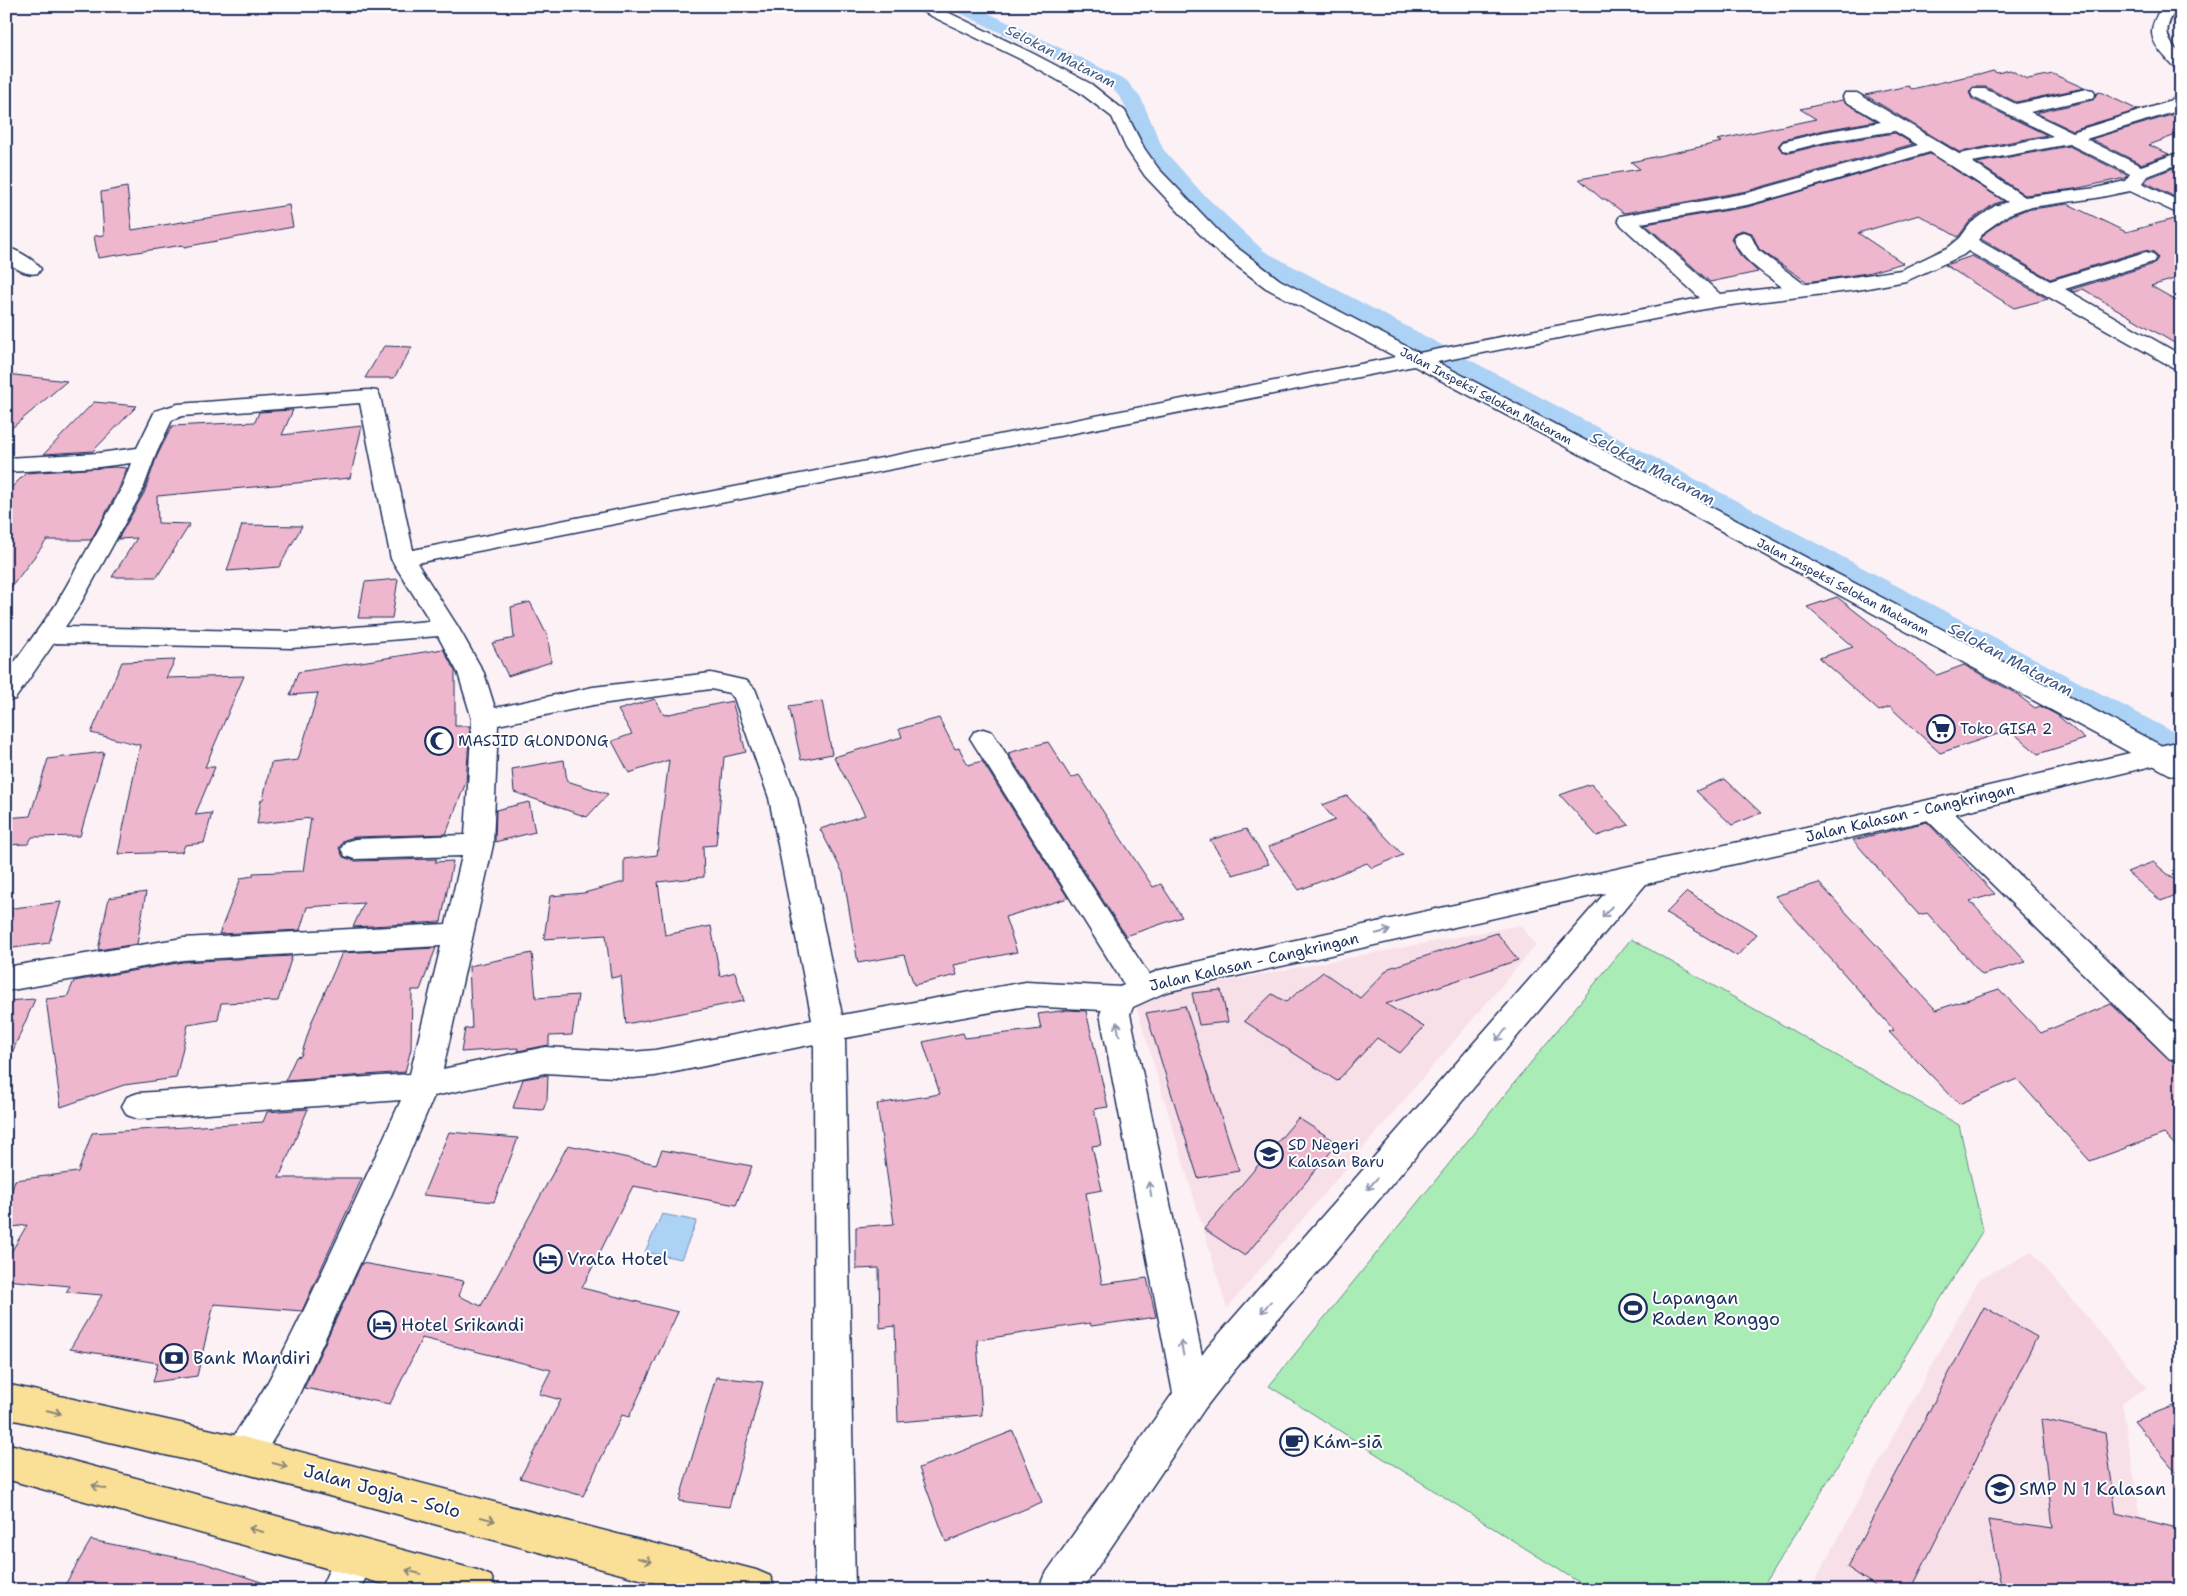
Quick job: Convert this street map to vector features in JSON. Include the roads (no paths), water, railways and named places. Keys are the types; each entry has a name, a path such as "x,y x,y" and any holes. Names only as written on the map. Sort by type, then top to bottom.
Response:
{"highway":[{"name":"Jalan Jogja - Solo","path":"6,1401 243,1455 756,1590"},
{"path":"6,1461 347,1573 476,1590"}],"street":[{"name":"Jalan Inspeksi Selokan Mataram","path":"922,6 1028,57 1085,88 1119,115 1135,148 1151,172 1213,237 1250,268 1312,305 1424,358 2173,756"},
{"path":"2170,6 2159,34 2181,66"},
{"path":"1979,93 2071,138 2181,209"},
{"path":"2014,110 2087,94"},
{"path":"1851,98 1956,160 2022,203"},
{"path":"1956,160 2071,138 2168,108 2181,100"},
{"path":"1789,146 1896,125"},
{"path":"1715,301 1627,220 1747,199 1780,191 1932,146"},
{"path":"403,559 471,544 1715,301 1857,284 1906,275 1937,262 1967,242 1978,227 2002,210 2022,203 2096,193 2136,179 2181,157"},
{"path":"1743,238 1751,254 1800,291"},
{"path":"1967,242 2181,364"},
{"path":"7,254 30,268"},
{"path":"2049,288 2146,258"},
{"path":"6,693 49,635 131,492 144,454 164,416 178,410 369,396 403,559 446,627 471,673 485,719 479,845 422,1086 367,1212 282,1392 243,1455"},
{"path":"6,466 99,460 144,454"},
{"path":"49,635 292,640 446,627"},
{"path":"485,719 593,696 711,681 738,687 746,695 783,798 829,1029 836,1590"},
{"path":"983,738 1132,994"},
{"name":"Jalan Kalasan - Cangkringan","path":"1132,994 1160,982 2173,756"},
{"path":"1933,809 2181,1050"},
{"path":"355,849 479,845"},
{"path":"1058,1590 1192,1396 1226,1353 1638,874"},
{"path":"6,979 183,949 459,934"},
{"path":"138,1106 422,1086 545,1060 632,1065 655,1063 829,1029 1026,994 1132,994"},
{"path":"1132,994 1115,1014 1192,1396"}],"water":[{"path":"662,1214 697,1221 681,1259 645,1252"}],"waterway":[{"name":"Selokan Mataram","path":"960,6 1119,84 1131,98 1154,151 1195,197 1256,256 2181,749"}],"place":[{"name":"Toko GISA 2","path":"1941,729"},
{"name":"MASJID GLONDONG","path":"439,741"},
{"name":"SD Negeri Kalasan Baru","path":"1269,1154"},
{"name":"Vrata Hotel","path":"548,1259"},
{"name":"Lapangan Raden Ronggo","path":"1633,1308"},
{"name":"Hotel Srikandi","path":"382,1325"},
{"name":"Bank Mandiri","path":"174,1358"},
{"name":"Kám-siā","path":"1294,1442"},
{"name":"SMP N 1 Kalasan","path":"2000,1489"}]}
